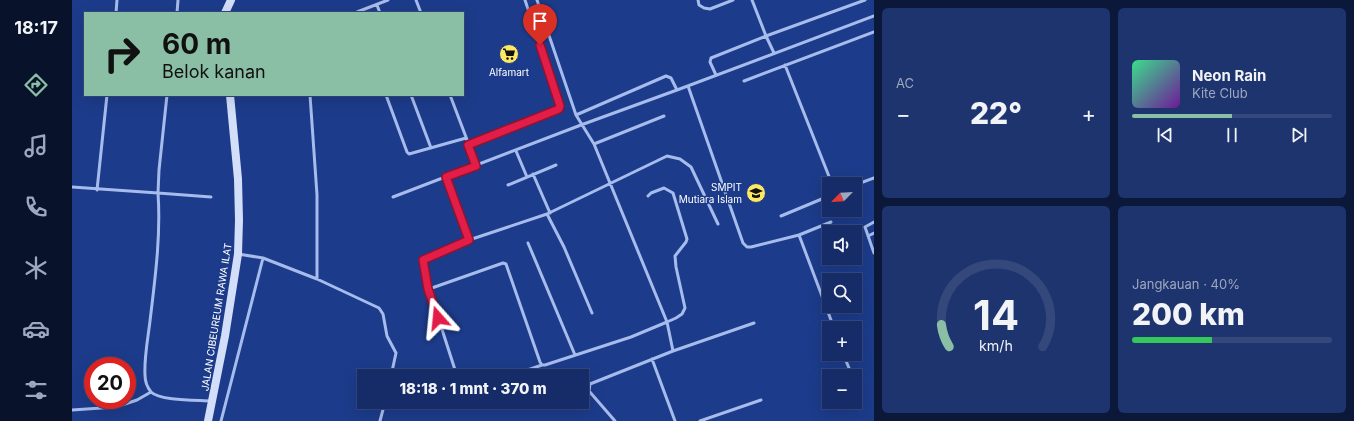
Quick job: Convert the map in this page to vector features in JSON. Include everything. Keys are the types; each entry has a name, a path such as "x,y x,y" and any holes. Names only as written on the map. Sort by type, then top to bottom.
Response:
{"street":[{"path":"225,12 231,0"},
{"name":"JALAN CIBEUREUM RAWA ILAT","path":"208,421 213,401 238,254 238,178 230,96"}],"lane":[{"path":"116,12 118,0"},
{"path":"177,12 178,0"},
{"path":"357,12 388,0"},
{"path":"416,0 421,12"},
{"path":"468,145 558,110 560,106 525,0"},
{"path":"537,0 576,115 594,144 611,183 667,322 673,351"},
{"path":"698,0 700,5 704,8 710,9 732,0"},
{"path":"752,0 774,53"},
{"path":"716,75 710,62 711,58 715,55 865,0"},
{"path":"377,5 380,12"},
{"path":"394,197 581,125 874,16"},
{"path":"744,81 874,32"},
{"path":"785,65 829,177"},
{"path":"576,115 666,76 671,78 677,90"},
{"path":"688,86 743,243 747,247 799,235 830,222"},
{"path":"97,190 107,96"},
{"path":"168,96 159,170 158,236 145,374 146,383 151,392 164,398 213,401"},
{"path":"310,96 317,195 318,279"},
{"path":"386,96 408,153 411,154 466,138"},
{"path":"411,96 431,148"},
{"path":"450,96 476,166"},
{"path":"594,144 664,116"},
{"path":"516,151 527,177"},
{"path":"455,369 428,289 423,260 469,240 548,214 667,156 680,159 691,167 718,224"},
{"path":"508,185 556,165"},
{"path":"533,174 548,214 564,247 592,313"},
{"path":"446,177 469,240"},
{"path":"862,182 874,178"},
{"path":"72,187 211,197"},
{"path":"530,369 631,337 682,314 685,308 675,256 687,239 672,192 664,188 651,193 648,196"},
{"path":"781,216 822,199"},
{"path":"874,222 865,227 874,253"},
{"path":"868,236 874,233"},
{"path":"799,235 831,321"},
{"path":"528,243 575,355"},
{"path":"238,254 263,258 318,279 382,310 387,336 396,353 393,369"},
{"path":"221,421 263,258"},
{"path":"428,289 503,263 506,264 542,365"},
{"path":"615,421 589,390 590,384 673,351 754,322"},
{"path":"652,359 675,421"},
{"path":"846,361 849,368"},
{"path":"72,410 116,407 137,400 151,392"},
{"path":"700,421 707,420 761,400"},
{"path":"380,421 383,409"}],"place":[{"name":"Alfamart","path":"509,54"},
{"name":"SMPIT Mutiara Islam","path":"756,193"}],"route":[{"path":"438,318 428,289 422,261 469,240 446,177 476,166 468,145 559,109 560,106 540,45"}]}
